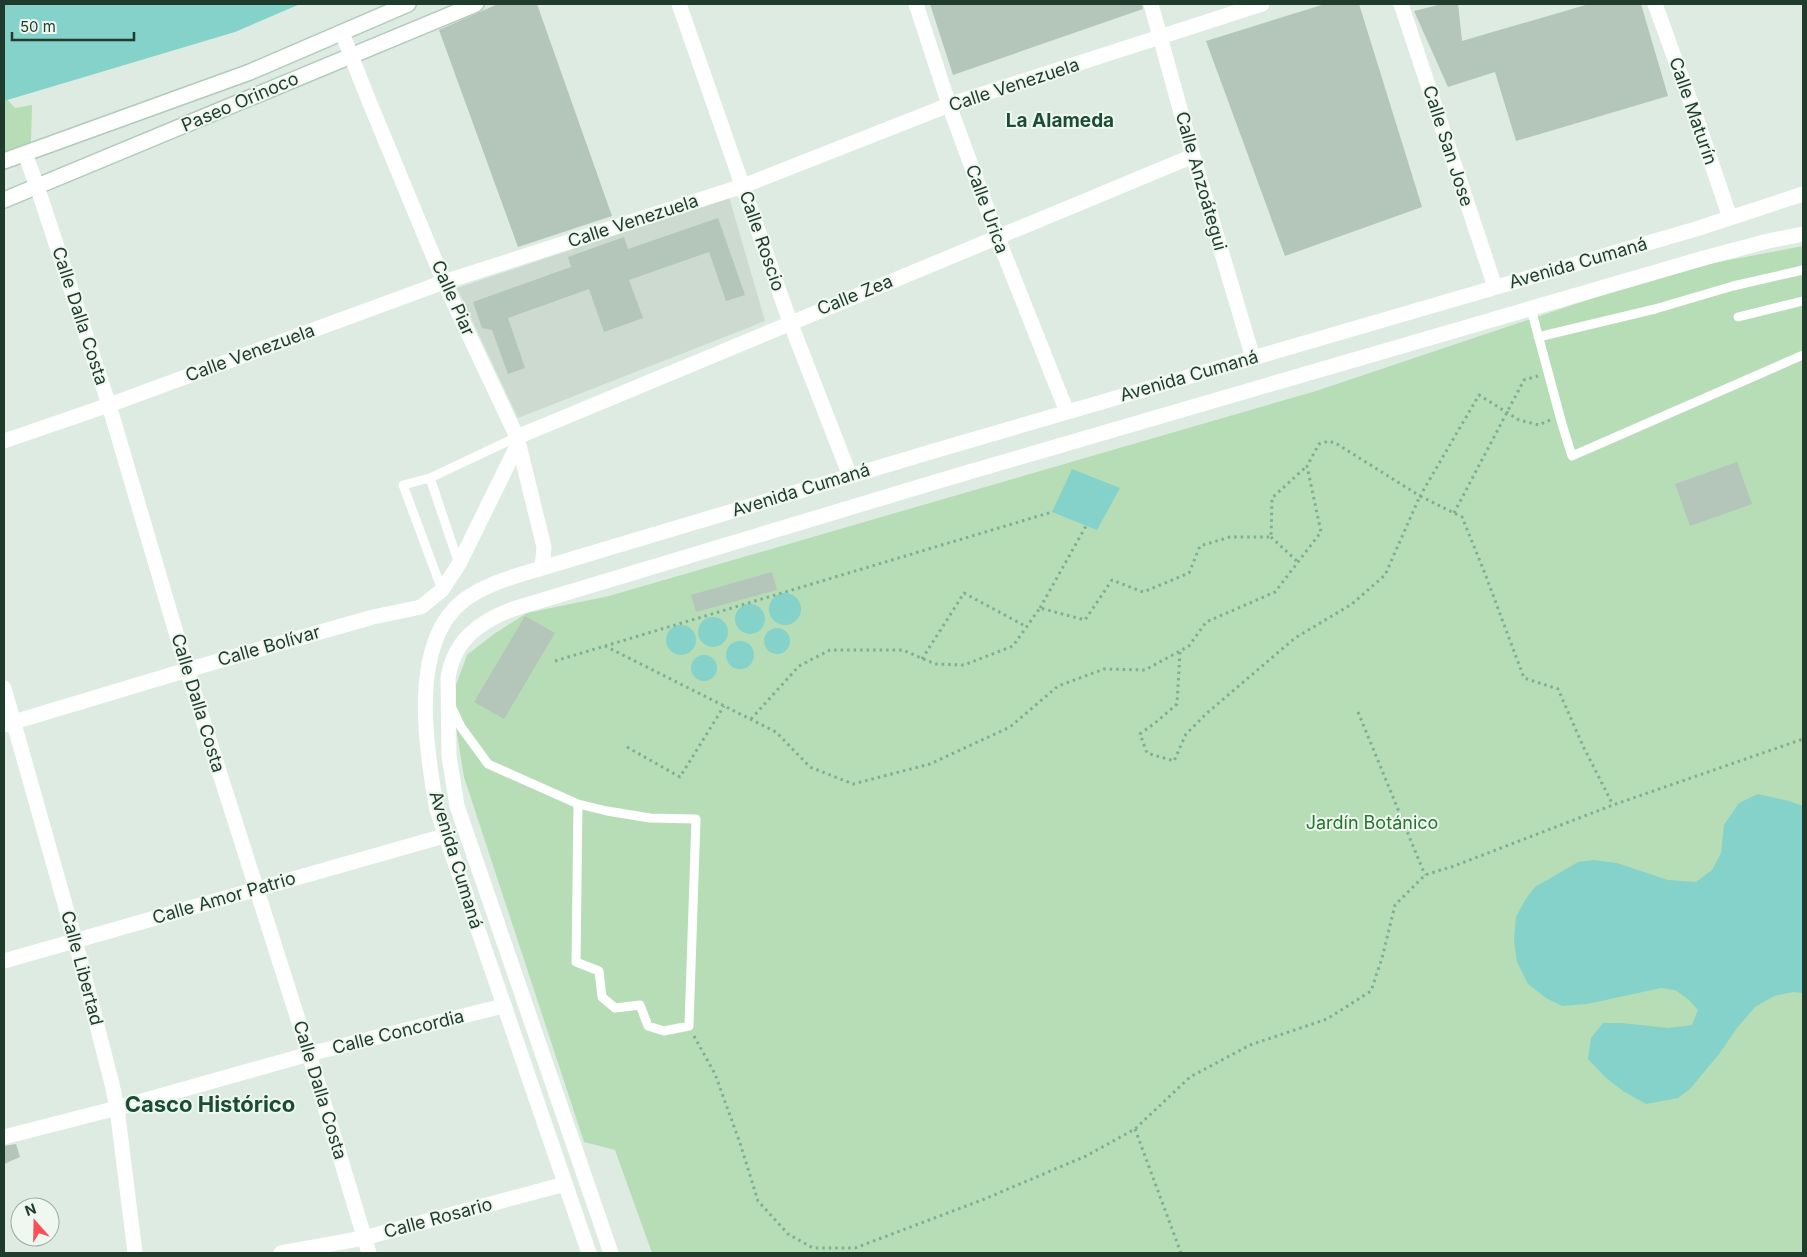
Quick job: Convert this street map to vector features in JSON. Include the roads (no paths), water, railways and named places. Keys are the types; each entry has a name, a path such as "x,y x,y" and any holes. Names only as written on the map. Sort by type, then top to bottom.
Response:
{"street":[{"name":"Paseo Orinoco","path":"4,161 206,89 408,4"},
{"name":"Paseo Orinoco","path":"4,200 476,4"},
{"name":"Calle Roscio","path":"679,4 790,322 850,476"},
{"name":"Calle Urica","path":"916,4 949,105 997,236 1067,412"},
{"name":"Calle Anzoátegui","path":"1151,4 1162,37 1193,156 1253,358"},
{"name":"Calle Venezuela","path":"4,441 109,405 444,282 743,186 949,105 1262,4"},
{"name":"Calle San Jose","path":"1401,4 1495,287"},
{"name":"Calle Maturín","path":"1655,4 1698,120 1730,218"},
{"name":"Calle Piar","path":"342,33 444,282 518,440 544,547 542,568"},
{"name":"Calle Dalla Costa","path":"24,154 37,186 109,405 187,670 309,1054 369,1253"},
{"name":"Calle Zea","path":"518,440 790,322 1193,156"},
{"name":"Avenida Cumaná","path":"589,1253 444,836 437,810 428,758 426,722 429,657 440,628 450,614 468,598 486,587 542,568 1730,218 1803,194"},
{"name":"Avenida Cumaná","path":"610,1253 457,806 449,756 447,698 450,668 463,642 483,622 513,608 952,477 1704,258 1803,234"},
{"path":"442,590 459,564 518,440"},
{"name":"Calle Bolívar","path":"8,723 373,617 421,607 442,590"},
{"name":"Calle Libertad","path":"4,688 8,723 75,940 118,1108 135,1253"},
{"name":"Calle Amor Patrio","path":"4,961 444,836"},
{"name":"Calle Concordia","path":"4,1137 118,1108 309,1054 503,1006"},
{"name":"Calle Rosario","path":"281,1253 364,1238 565,1184"}],"lane":[{"path":"1538,337 1655,308 1733,286 1803,270"},
{"path":"1738,317 1803,301"},
{"path":"1531,308 1572,456 1649,424 1803,355"},
{"path":"442,590 404,485 430,478 518,440"},
{"path":"430,478 459,564"},
{"path":"447,698 461,726 488,764 578,804 650,818 696,819 688,1026 664,1031 648,1026 640,1005 615,1008 602,997 599,971 576,962 578,804"}],"water":[{"path":"4,4 300,4 235,32 4,101"},
{"path":"1072,469 1120,488 1097,530 1052,512"},
{"path":"785,593 791,594 796,598 800,603 800,615 796,620 791,624 785,625 779,624 774,620 770,615 769,609 770,603 774,598 779,594"},
{"path":"750,604 761,608 765,619 761,630 750,634 739,630 735,619 739,608"},
{"path":"713,617 724,621 728,632 724,643 713,647 702,643 698,632 702,621"},
{"path":"681,625 692,629 696,640 692,651 681,655 670,651 666,640 670,629"},
{"path":"777,628 786,632 790,641 786,650 777,654 768,650 764,641 768,632"},
{"path":"740,641 750,645 754,655 750,665 740,669 730,665 726,655 730,645"},
{"path":"704,655 714,658 717,668 714,678 704,681 694,678 691,668 694,658"},
{"path":"1758,794 1803,806 1803,993 1793,992 1774,996 1755,1007 1690,1089 1678,1098 1646,1104 1623,1091 1605,1077 1588,1059 1591,1038 1603,1023 1669,1028 1692,1025 1698,1010 1688,999 1675,990 1661,988 1587,1004 1562,1006 1546,998 1528,984 1517,962 1514,941 1516,917 1535,887 1578,862 1593,860 1617,863 1668,880 1696,882 1712,870 1721,853 1724,825 1739,803"}],"district":[{"name":"La Alameda","path":"1060,120"},
{"name":"Casco Histórico","path":"210,1104"}],"park label":[{"name":"Jardín Botánico","path":"1372,823"}]}
